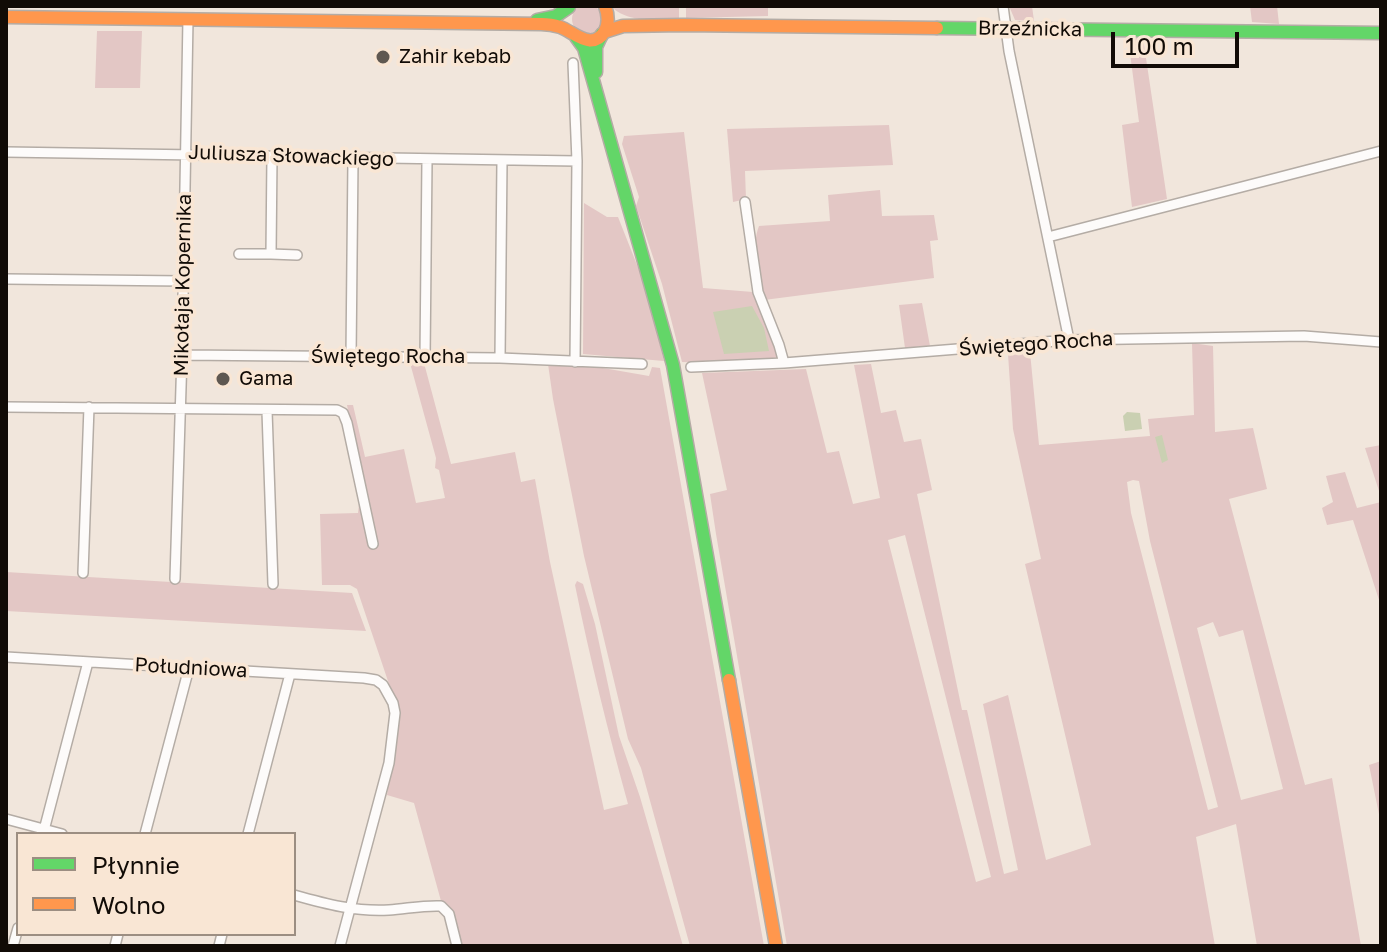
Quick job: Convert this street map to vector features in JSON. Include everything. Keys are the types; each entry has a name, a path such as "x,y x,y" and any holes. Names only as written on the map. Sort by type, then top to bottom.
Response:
{"main road":[{"path":"521,24 556,16 569,6"},
{"path":"569,6 565,18 584,48 673,365 776,946"},
{"name":"Brzeźnicka","path":"606,7 617,17 678,25"},
{"path":"598,99 596,47 609,20 606,7"},
{"path":"6,17 521,24 556,26 573,35"},
{"name":"Brzeźnicka","path":"573,35 588,40 623,26 678,25 1381,33"}],"street":[{"path":"1003,6 1069,340"},
{"name":"Mikołaja Kopernika","path":"175,579 188,19"},
{"path":"573,63 577,161 575,362"},
{"path":"1048,237 1381,151"},
{"name":"Juliusza Słowackiego","path":"6,152 577,161"},
{"path":"271,254 272,156"},
{"path":"351,357 353,159"},
{"path":"425,358 427,160"},
{"path":"500,358 502,161"},
{"path":"745,202 758,292 784,363"},
{"path":"239,254 297,255"},
{"path":"6,279 183,281"},
{"name":"Świętego Rocha","path":"691,367 784,363 1069,340 1304,336 1381,342"},
{"name":"Świętego Rocha","path":"182,355 500,358 642,364"},
{"path":"6,407 337,410 343,413 373,544"},
{"path":"83,573 89,407"},
{"path":"267,411 273,584"},
{"name":"Południowa","path":"6,657 376,680 388,692 395,707 389,763 350,908"},
{"path":"6,819 44,832 88,662"},
{"path":"146,832 189,668"},
{"path":"249,832 290,674"},
{"path":"296,895 350,908 387,911 435,906 449,914 457,946"},
{"path":"340,946 350,908"}],"shaded area":[{"path":"587,4 598,8 602,19 598,30 587,34 576,30 572,19 576,8"},
{"path":"611,6 679,6 679,20 634,18"},
{"path":"686,6 768,6 768,16 686,18"},
{"path":"1009,6 1032,6 1034,21 1015,20"},
{"path":"1250,6 1277,6 1279,24 1252,22"},
{"path":"97,31 142,31 140,88 95,88"},
{"path":"1128,38 1143,38 1167,199 1132,207 1122,125 1139,122"},
{"path":"889,125 893,165 745,171 746,199 733,202 727,129"},
{"path":"684,132 703,288 753,292 778,359 682,362 662,284 636,206 639,197 622,144 624,136"},
{"path":"880,190 882,216 934,215 938,240 930,241 934,278 764,300 756,263 755,243 759,226 830,221 828,195"},
{"path":"584,203 607,217 618,217 645,285 664,361 583,354"},
{"path":"922,303 930,346 905,348 899,305"},
{"path":"752,306 764,328 769,351 724,354 713,312"},
{"path":"1192,343 1213,346 1215,432 1253,428 1267,489 1229,499 1305,785 1332,778 1361,946 1257,946 1236,824 1196,837 1215,946 787,946 710,494 727,490 702,373 806,369 827,453 839,451 853,504 880,498 854,365 871,364 881,413 896,410 904,442 921,439 932,490 917,494 962,710 967,710 1004,874 1018,870 983,704 1008,695 1046,860 1091,845 1025,564 1041,559 1013,429 1008,354 1030,352 1039,445 1150,436 1148,419 1194,415","holes":["1139,481 1150,541 1218,807 1208,810 1131,513 1127,482","905,535 991,877 976,882 888,540","1213,622 1219,637 1243,630 1283,789 1241,800 1197,628"]},
{"path":"410,363 424,363 451,464 515,452 521,482 535,479 604,810 628,804 587,640 575,585 577,581 583,584 595,624 619,736 683,946 460,946 454,915 441,901 414,803 387,795 399,706 357,589 350,585 322,585 320,514 358,513 359,504 365,499 347,405 353,405 365,457 404,449 416,503 445,498"},
{"path":"548,364 580,364 649,376 652,367 660,368 764,946 690,946 641,768 628,739 584,556"},
{"path":"1127,412 1140,413 1142,429 1125,431 1123,416"},
{"path":"1162,435 1168,460 1162,463 1155,437"},
{"path":"1381,445 1381,497 1365,448"},
{"path":"1345,472 1357,508 1381,502 1381,606 1353,520 1327,525 1322,508 1333,502 1326,476"},
{"path":"6,572 352,593 366,631 6,611"},
{"path":"1381,761 1381,824 1369,765"}],"traffic: fast":[{"path":"537,20 556,16 569,7"},
{"path":"937,28 1381,33"},
{"path":"596,72 596,47 602,34"},
{"path":"576,37 584,48 673,365 729,680"}],"traffic: slow":[{"path":"6,17 543,24 594,40 600,37 607,25 605,6"},
{"path":"604,32 623,26 683,25 937,28"},
{"path":"729,680 776,946"}],"place":[{"name":"Zahir kebab","path":"383,57"},
{"name":"Gama","path":"223,379"}]}
